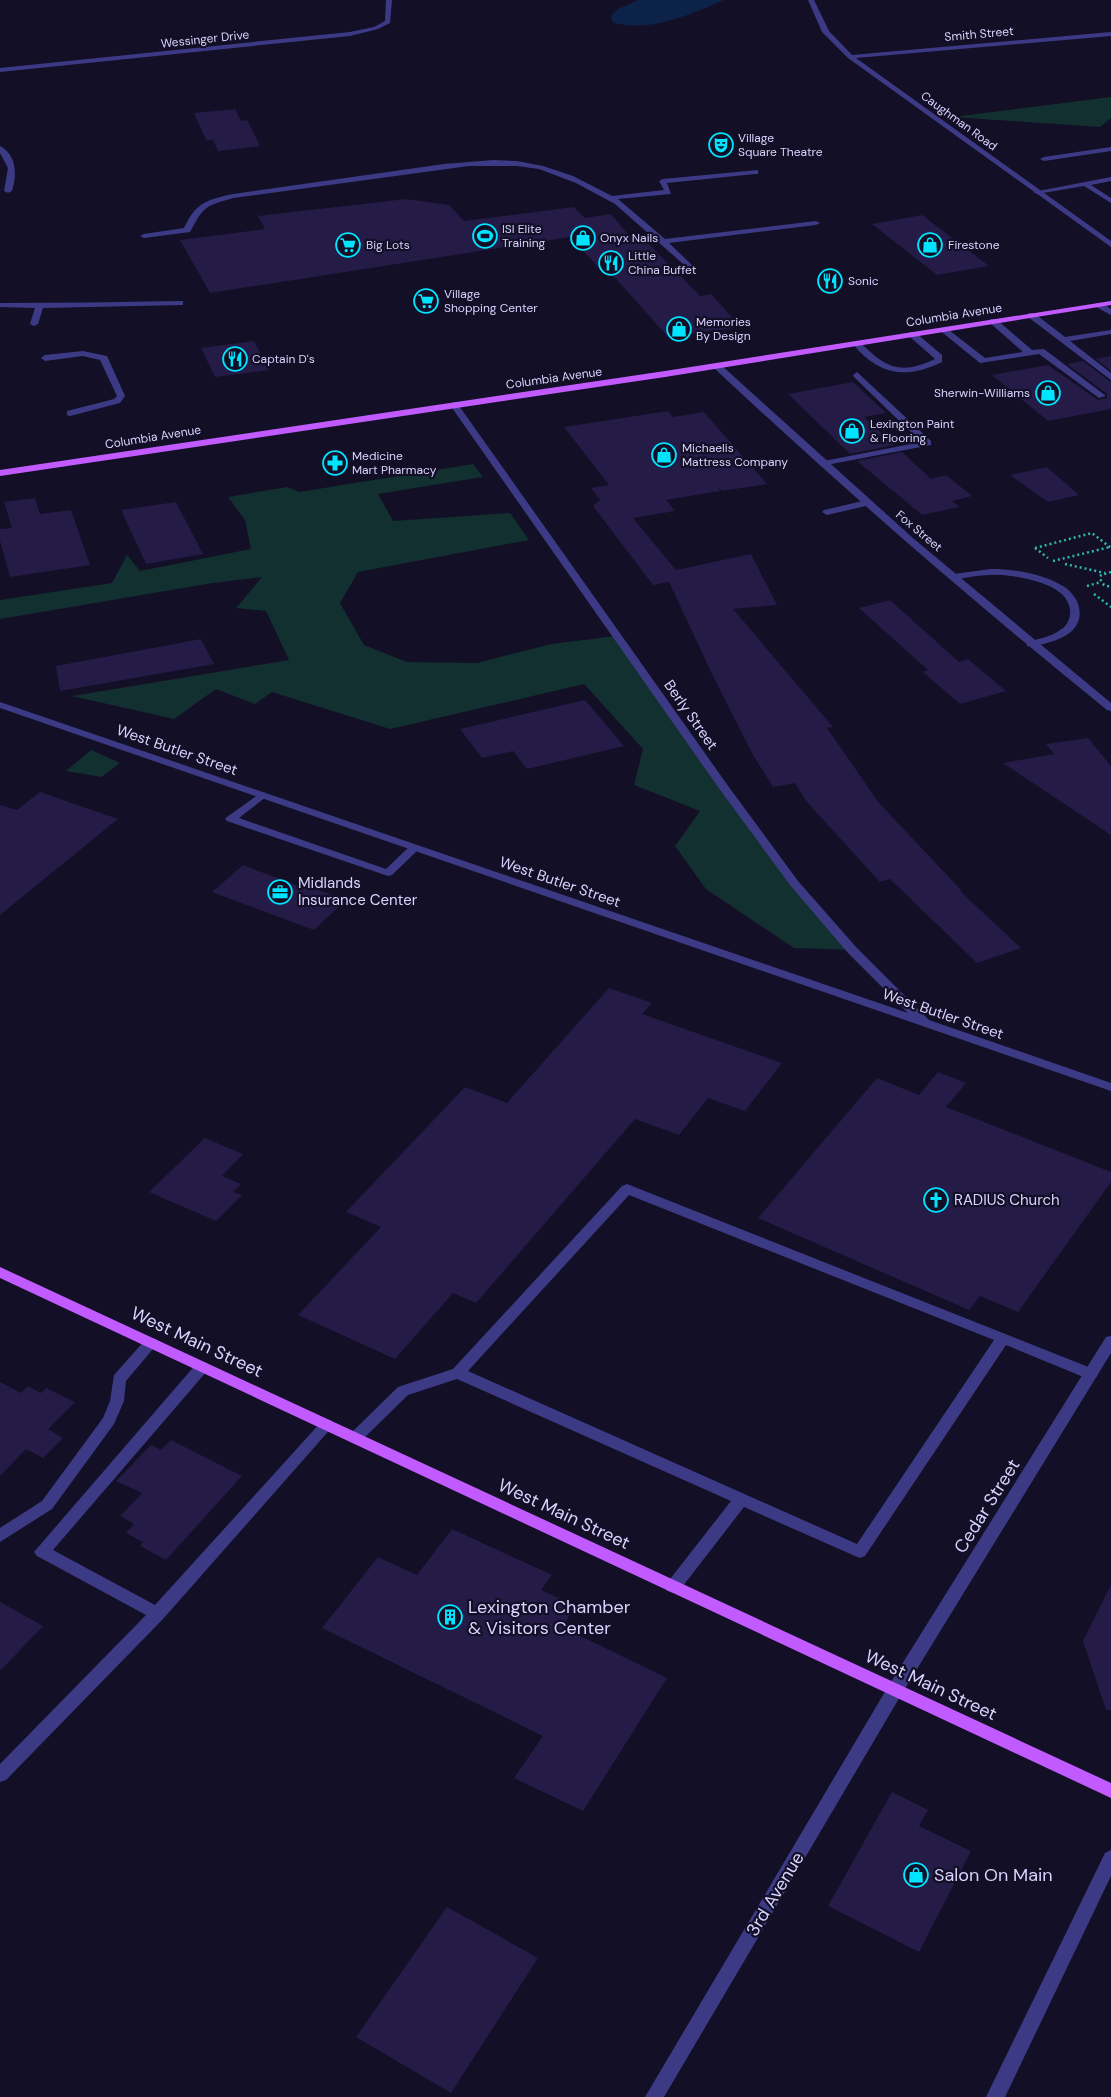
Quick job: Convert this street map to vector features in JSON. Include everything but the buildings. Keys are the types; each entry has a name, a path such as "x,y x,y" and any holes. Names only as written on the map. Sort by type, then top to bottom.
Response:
{"main road":[{"name":"Columbia Avenue","path":"0,473 717,366 1111,303"},
{"name":"West Main Street","path":"0,1272 1111,1791"}],"street":[{"name":"Wessinger Drive","path":"0,70 350,34 376,28 388,22 389,0"},
{"name":"Caughman Road","path":"811,0 824,31 850,57 1111,246"},
{"name":"Smith Street","path":"850,57 1111,34"},
{"path":"0,148 10,159 14,175 8,191"},
{"path":"1044,159 1111,149"},
{"path":"0,160 10,159"},
{"path":"144,236 187,230 194,213 199,207 232,196 468,164 508,164 546,169 561,174 610,198 625,208 692,269"},
{"path":"610,198 668,192 663,181 755,172"},
{"path":"0,177 14,175"},
{"path":"1037,192 1111,180"},
{"path":"1085,184 1111,201"},
{"path":"662,242 816,223"},
{"path":"0,305 40,304 69,306 180,303"},
{"path":"34,324 40,304"},
{"path":"1099,305 1111,313"},
{"path":"1031,315 1111,377"},
{"path":"992,321 1030,353"},
{"path":"942,329 983,361 1041,351 1102,396"},
{"path":"1063,340 1111,332"},
{"path":"856,343 879,365 887,367 913,368 939,360 939,357 912,334"},
{"path":"45,358 93,354 104,358 120,399 70,413"},
{"name":"Fox Street","path":"717,366 867,503 1031,644 1111,708"},
{"path":"824,464 928,443 857,375"},
{"name":"Berly Street","path":"454,405 722,786 794,883 852,950 926,1025"},
{"path":"827,512 867,503"},
{"path":"954,577 985,571 1002,571 1036,578 1067,592 1075,604 1074,621 1067,630 1056,636 1031,644"},
{"name":"West Butler Street","path":"0,705 926,1025 1111,1087"},
{"path":"262,795 231,819 388,873 414,848"},
{"path":"355,1438 403,1391 458,1373 626,1189 1091,1374"},
{"path":"458,1373 860,1552 1003,1338"},
{"name":"Cedar Street","path":"895,1690 1111,1342"},
{"path":"0,1536 47,1505 110,1420 117,1401 119,1379 151,1343"},
{"path":"157,1614 42,1552 202,1367"},
{"path":"0,1775 157,1614 327,1425"},
{"path":"673,1587 741,1499"},
{"name":"3rd Avenue","path":"654,2097 895,1690"},
{"path":"994,2097 1111,1858"}],"path":[{"path":"1035,548 1092,533 1111,548"},
{"path":"1105,574 1052,561 1111,548"},
{"path":"1111,572 1101,575 1101,582 1111,587"}],"green space":[{"path":"1111,97 1111,118 1100,127 953,117"},
{"path":"473,464 483,477 378,494 393,521 510,513 529,540 358,572 340,603 364,645 407,662 477,663 551,644 616,636 722,785 852,950 794,948 706,889 675,846 700,811 634,785 643,749 584,684 390,729 272,692 255,704 216,689 174,719 72,696 289,660 266,611 236,608 262,577 213,583 0,619 0,600 112,583 127,555 140,571 251,549 245,520 228,497 287,487 299,492"},
{"path":"91,750 120,763 102,777 66,771"}],"water":[{"path":"638,0 724,0 670,21 656,24 628,25 614,23 611,19 612,15 618,9"}],"place":[{"name":"Village Square Theatre","path":"721,145"},
{"name":"ISI Elite Training","path":"485,236"},
{"name":"Onyx Nails","path":"583,238"},
{"name":"Big Lots","path":"348,245"},
{"name":"Firestone","path":"930,245"},
{"name":"Little China Buffet","path":"611,263"},
{"name":"Sonic","path":"830,281"},
{"name":"Village Shopping Center","path":"426,301"},
{"name":"Memories By Design","path":"679,329"},
{"name":"Captain D's","path":"235,359"},
{"name":"Sherwin-Williams","path":"1048,393"},
{"name":"Lexington Paint & Flooring","path":"852,431"},
{"name":"Michaelis Mattress Company","path":"664,455"},
{"name":"Medicine Mart Pharmacy","path":"335,463"},
{"name":"Midlands Insurance Center","path":"280,892"},
{"name":"RADIUS Church","path":"936,1200"},
{"name":"Lexington Chamber & Visitors Center","path":"450,1617"},
{"name":"Salon On Main","path":"916,1875"}]}
